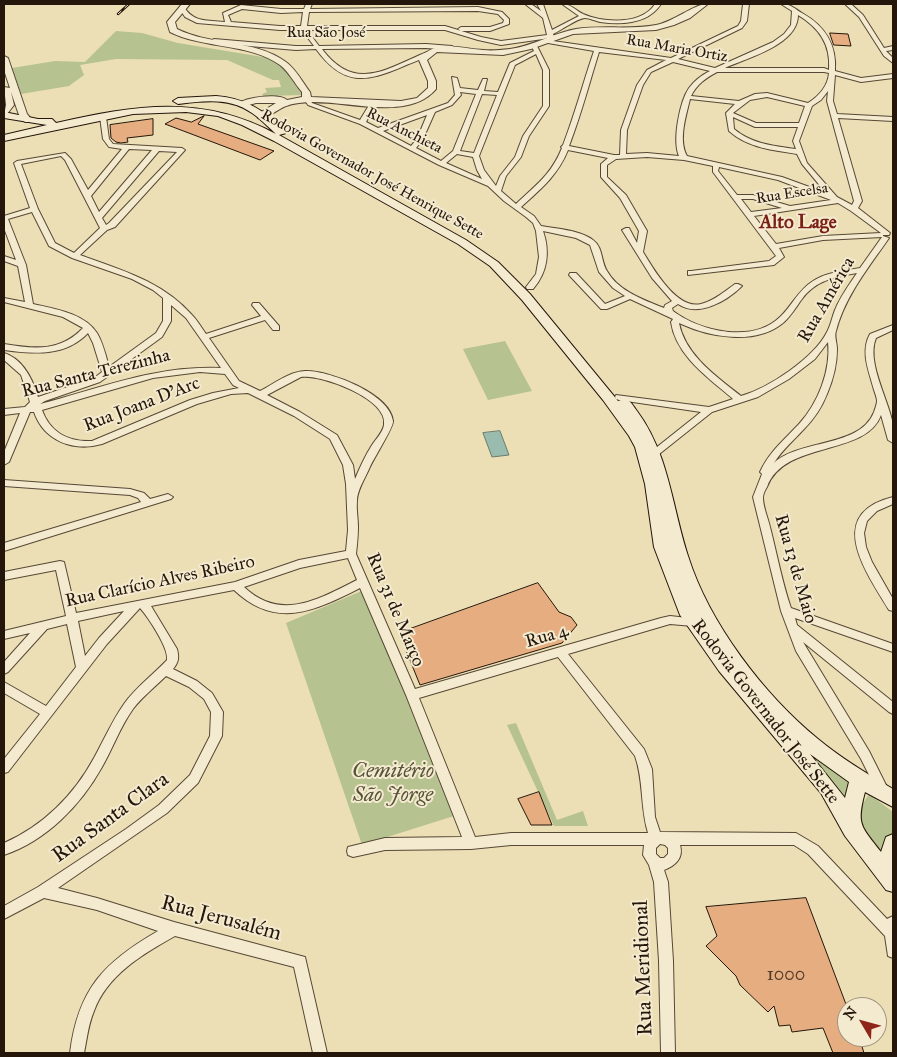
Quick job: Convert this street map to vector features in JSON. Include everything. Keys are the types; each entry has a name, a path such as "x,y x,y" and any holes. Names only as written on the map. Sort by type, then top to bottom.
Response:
{"main road":[{"path":"4,113 28,120 51,122 211,98 259,114 255,121 241,121"},
{"path":"219,114 227,103 260,100"},
{"path":"176,102 183,105 184,109"},
{"path":"227,103 242,104"},
{"name":"Rodovia Governador José Henrique Sette","path":"242,104 259,114 287,138 480,244 503,261 530,287 620,397 630,417"},
{"name":"Rodovia Governador José Henrique Sette","path":"4,138 103,116 184,109 219,114 254,126 462,242 483,256 515,284 630,417"},
{"name":"Rodovia Governador José Sette","path":"630,417 655,453 682,562 696,598 731,652 775,709 811,744 859,778 889,796"},
{"name":"Rodovia Governador José Sette","path":"630,417 642,447 652,484 662,547 680,597 693,622 725,666 827,787 844,812 852,830 893,882"},
{"path":"693,622 709,627 731,652"},
{"path":"852,830 851,809 859,778"},
{"path":"893,843 888,861 893,882"}],"street":[{"path":"310,4 306,11 304,29 335,68 349,74 363,76 387,72 414,57 452,48 501,52 536,49"},
{"path":"528,4 547,19"},
{"path":"540,4 546,13 550,37"},
{"path":"565,4 584,16 609,21 629,20 648,16 657,9 658,4"},
{"path":"447,28 480,39 501,43 588,30 642,31 659,28 682,19 704,4"},
{"path":"624,157 624,130 640,85 649,71 743,24 746,4"},
{"path":"784,4 816,23 824,33 833,61 830,101 836,116 858,201 854,209"},
{"path":"848,4 860,14 883,50 893,61"},
{"path":"184,6 184,13 192,20 229,24 304,29 495,29 506,24 507,20 503,15 491,11 306,11 259,10 241,7 230,11 225,16 229,24"},
{"path":"184,6 173,18 171,28 180,34 256,51 274,58 284,65 306,92 304,99"},
{"path":"243,25 259,10"},
{"path":"684,158 679,142 687,97 698,82 716,70 759,51 789,33 796,22 795,10"},
{"path":"447,28 449,11"},
{"path":"530,287 539,276 542,265 543,246 538,227 532,218 490,184 480,169 476,156 512,64 584,16"},
{"name":"Rua Maria Ortiz","path":"550,37 597,50 669,60 716,70 833,71"},
{"name":"Rua São José","path":"201,40 271,46 426,46 452,48"},
{"path":"883,50 893,48"},
{"path":"498,191 503,176 518,157 526,136 546,106 546,70 536,49"},
{"path":"517,207 559,164 564,147 580,112 582,94 597,50"},
{"path":"242,104 260,100 304,99 408,103 422,99 428,94 432,84 424,60 429,53"},
{"path":"4,58 23,115 28,120"},
{"path":"833,71 857,80 893,76"},
{"path":"377,131 452,102 458,95 454,78"},
{"path":"441,164 456,152 485,80"},
{"path":"4,82 10,105 4,113"},
{"path":"830,82 819,99 809,105 796,141 804,163 836,200"},
{"path":"458,90 501,94"},
{"path":"729,113 739,103 755,96 771,95 809,105"},
{"path":"687,97 739,103"},
{"path":"259,114 289,100 304,99"},
{"name":"Rua Anchieta","path":"304,99 313,105 362,123 441,164 490,184"},
{"path":"819,99 830,101"},
{"path":"260,100 273,106"},
{"path":"362,123 373,103"},
{"path":"412,149 420,140 432,111"},
{"path":"729,113 755,125 803,125"},
{"path":"729,113 731,130 741,137 758,144 799,152"},
{"path":"75,256 104,228 112,225 182,150 126,148 109,144 103,116"},
{"path":"836,116 893,119"},
{"path":"564,147 614,157 648,155 684,158 780,178 854,209 887,236"},
{"path":"104,228 100,216 88,195 126,148"},
{"path":"100,216 158,148"},
{"path":"456,152 476,156"},
{"name":"Rua 31 de Março","path":"88,195 68,159 63,154 17,163 48,240 75,256 141,279 167,296 189,316 225,370 236,383 313,422 334,437 348,464 352,497 351,554 412,695 471,843"},
{"path":"614,157 604,164 604,176 623,197 643,231 639,253"},
{"path":"691,273 774,262 780,257 715,172 717,164"},
{"path":"736,197 748,196 790,208"},
{"name":"Rua Escelsa","path":"749,215 836,200"},
{"path":"30,306 22,265 4,218 34,209"},
{"path":"538,227 591,242 597,250 604,274 632,296 675,316 717,332 757,333 772,328 782,320 804,290 815,282 835,275 862,270"},
{"path":"626,230 639,253 677,302 691,307 704,306 716,301 738,286"},
{"path":"774,247 823,238 887,236"},
{"name":"Rua América","path":"655,453 709,410 755,394 795,371 812,358 831,333 841,304 862,270 887,236"},
{"path":"4,258 22,265"},
{"path":"573,275 604,307 632,296"},
{"path":"4,462 33,407 98,380 148,345 162,330 167,321 167,296"},
{"path":"4,300 71,317 88,328 94,337 107,374"},
{"path":"677,302 668,306 675,316 674,329 682,344 740,400"},
{"path":"256,305 276,328"},
{"path":"204,336 266,317"},
{"path":"893,327 873,336 868,351 881,404 893,440"},
{"path":"4,347 48,351 70,344 88,328"},
{"path":"761,482 774,453 802,426 819,399 834,354 831,333"},
{"name":"Rua Joana D'Arc","path":"4,356 22,371 33,407 42,422 71,443 88,445 198,401 227,392 249,390"},
{"name":"Rua Santa Terezinha","path":"4,414 154,373 180,369 225,370"},
{"path":"260,395 297,376 309,374 346,384 364,393 381,405 388,414 390,421 386,431 371,454 352,497"},
{"name":"Rua América","path":"620,397 709,410"},
{"path":"761,482 771,468 779,463 867,430 878,417 881,404"},
{"name":"Rua 13 de Maio","path":"761,482 759,506 791,625 805,659 889,796"},
{"path":"4,483 130,492 142,496 148,503"},
{"path":"4,546 168,497"},
{"path":"893,500 868,511 860,525 859,534 865,558 893,607"},
{"name":"Rua Clarício Alves Ribeiro","path":"4,635 72,619 236,586 299,564 351,554"},
{"path":"4,576 60,565 82,667"},
{"path":"236,586 245,596 257,603 282,610 291,610 317,604 363,582"},
{"path":"4,768 82,667 140,605 168,642 173,654 172,662 146,686 130,706 97,765 59,813 27,839 4,849"},
{"path":"786,611 893,648"},
{"name":"Rua 4","path":"412,695 670,620 693,622"},
{"path":"791,625 893,709"},
{"path":"4,669 43,626"},
{"path":"560,651 640,753 646,769 649,817 660,839 673,845 674,857"},
{"name":"Rua Santa Clara","path":"4,913 43,891 130,833 162,809 194,779 204,764 216,736 219,719 217,712 208,696 193,684 164,670"},
{"path":"4,688 47,712"},
{"path":"661,882 677,848 688,838"},
{"path":"354,851 385,844 471,843 511,839 796,839 813,850 892,928 893,951"},
{"path":"660,839 650,843 648,849 654,860 666,863 674,857"},
{"name":"Rua Meridional","path":"654,860 661,882 666,961 668,1053"},
{"name":"Rua Jerusalém","path":"43,891 97,904 174,929 300,962 320,1053"},
{"path":"78,1053 81,1030 86,1015 108,974 129,956 174,929"}],"green space":[{"path":"116,31 142,33 178,43 269,58 283,66 303,95 264,96 262,94 267,92 265,88 281,87 279,80 273,80 227,60 116,59 80,65 84,75 69,86 21,94 12,68 55,61 85,62"},
{"path":"505,341 532,391 488,400 463,349"},
{"name":"Cemitério São Jorge","path":"364,590 457,815 362,845 286,623"},
{"path":"516,723 557,820 583,811 588,826 554,826 507,725"},
{"path":"790,737 852,783 846,802"},
{"path":"869,794 893,812 893,839 885,847 882,863 857,820 862,805"}],"shaded area":[{"path":"500,431 509,455 492,457 483,433"}],"building":[{"path":"830,33 848,34 851,46 834,45"},
{"path":"204,116 198,124 274,151 260,160 165,124 176,118 191,122"},
{"path":"153,119 153,135 127,138 128,142 121,143 111,138 110,125"},
{"path":"538,583 559,612 571,617 577,625 562,643 420,685 399,633"},
{"path":"539,792 552,825 531,825 518,799"},
{"path":"806,898 843,997 837,997 837,1047 862,1047 864,1053 833,1053 823,1028 792,1032 790,1025 779,1026 774,1006 768,1012 740,985 736,976 706,946 717,936 706,907"}],"railway":[{"path":"118,14 129,4"}],"district":[{"name":"Alto Lage","path":"798,223"}]}
